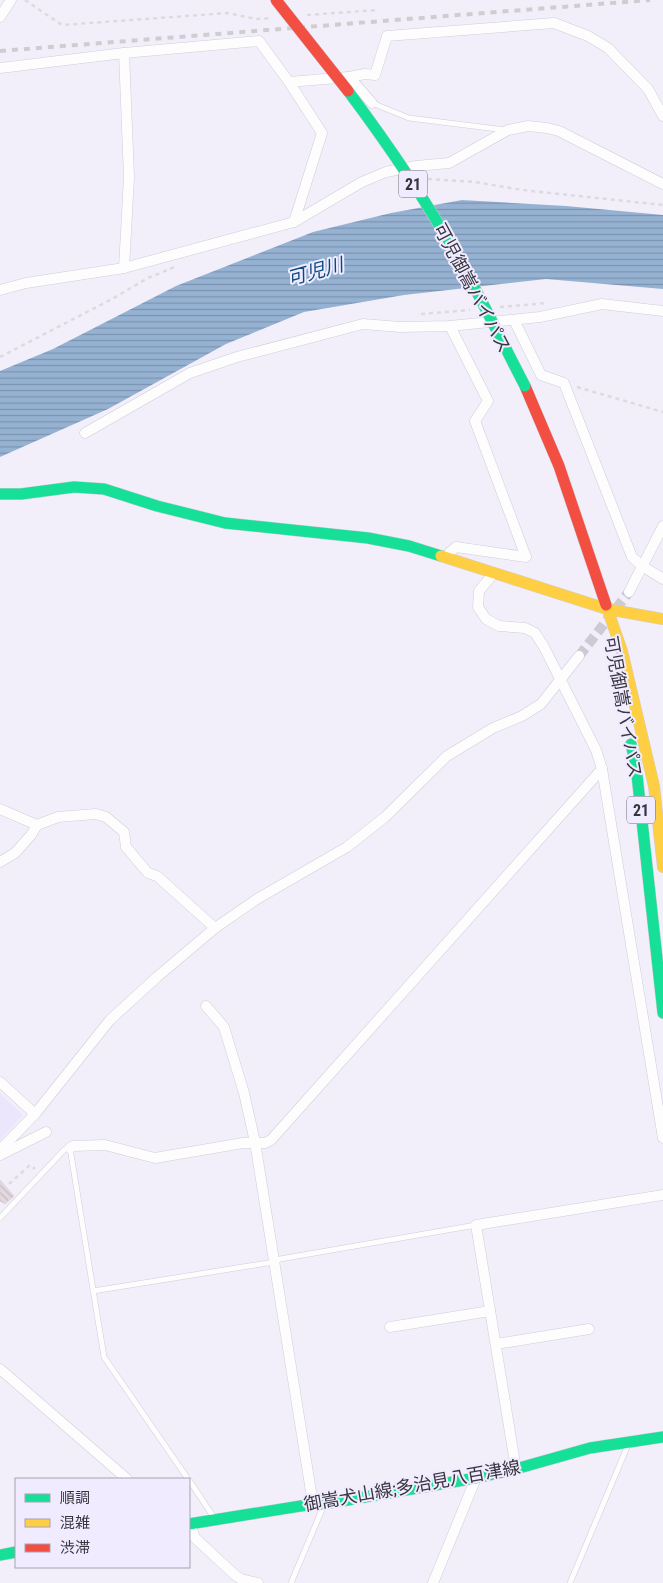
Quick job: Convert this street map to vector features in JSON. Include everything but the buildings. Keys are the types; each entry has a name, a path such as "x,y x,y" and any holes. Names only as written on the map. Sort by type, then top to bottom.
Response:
{"main road":[{"name":"可児御嵩バイパス","path":"276,0 330,66 396,158 447,238 525,386 559,466 622,651 654,786 663,867"},
{"path":"0,494 21,494 74,487 104,489 157,506 225,523 368,538 409,546 607,610 663,619"},
{"name":"可児御嵩バイパス","path":"607,610 611,654 618,682"},
{"name":"可児御嵩バイパス","path":"628,728 636,766 663,1013"},
{"name":"御嵩犬山線;多治見八百津線","path":"190,1524 476,1478 590,1448 663,1436"},
{"path":"0,1555 15,1552"}],"street":[{"path":"0,17 10,0"},
{"path":"290,82 365,74 375,75 387,36 554,23 588,36 608,48 648,89 663,116"},
{"path":"0,68 124,53 259,41 290,82 322,133 294,222"},
{"path":"124,53 129,176 124,268"},
{"path":"349,77 372,103"},
{"path":"0,290 26,283 124,268 294,222 362,182 386,172 416,166 449,163 508,130 528,126 559,131 663,184"},
{"path":"85,433 190,373 237,357 363,324 400,327 450,326 540,317 602,304 663,311"},
{"path":"514,320 541,375 564,383 632,557 642,566 663,579"},
{"path":"447,558 449,553 456,547 526,557 475,421 488,401 450,326"},
{"path":"628,592 663,526"},
{"path":"494,573 479,591 478,607 486,619 499,626 525,628 535,633 544,646 596,750 602,769 663,1138"},
{"path":"0,1150 35,1114 110,1020 157,977 215,928 257,898 347,847 385,818 447,756 493,728 522,716 541,704 579,656"},
{"path":"70,1148 73,1146 105,1145 155,1158 243,1143 265,1143 271,1140 602,769"},
{"path":"0,809 36,826"},
{"path":"0,862 15,853 31,835 36,826 58,817 96,814 106,818 124,832 126,847 148,873 157,876 215,928"},
{"path":"206,1006 224,1027 244,1093 256,1142 274,1262 319,1504"},
{"path":"0,1082 35,1114"},
{"path":"0,1155 46,1132"},
{"path":"516,1469 476,1225 663,1195"},
{"path":"390,1327 490,1311"},
{"path":"496,1344 589,1329"},
{"path":"0,1369 125,1478"},
{"path":"433,1583 476,1478"},
{"path":"190,1526 195,1538 235,1575 241,1579 258,1583"}],"lane":[{"path":"372,103 409,118 508,130"},
{"path":"0,1218 65,1149 70,1148 104,1357 187,1478"},
{"path":"94,1291 274,1262 289,1257 476,1225"},
{"path":"570,1583 629,1442"},
{"path":"190,1483 215,1519"},
{"path":"291,1583 319,1504"}],"path":[{"path":"25,0 62,25 228,13 256,19 275,18"},
{"path":"303,16 378,10"},
{"path":"420,180 475,182 522,190 663,205"},
{"path":"0,357 148,278 180,265"},
{"path":"564,383 663,412"},
{"path":"9,1184 30,1165 41,1175"}],"shaded area":[{"path":"0,1093 23,1115 0,1140"}],"water":[{"name":"可児川","path":"462,200 566,206 663,215 663,289 546,279 404,295 304,312 226,344 108,409 0,457 0,371 53,349 176,286 313,232 391,213"}],"tunnel":[{"path":"579,656 629,592"}],"railway":[{"path":"0,51 650,0"}],"traffic: fast":[{"path":"348,91 405,171 444,233 525,386"},
{"path":"0,494 21,494 74,487 104,489 157,506 225,523 368,538 409,546 441,556"},
{"path":"631,744 636,766 663,1013"},
{"path":"190,1524 313,1504 324,1504 476,1478 590,1448 663,1437"},
{"path":"0,1555 15,1552"}],"traffic: slow":[{"path":"441,556 607,609 663,619"},
{"path":"606,605 622,651 654,786 663,867"}],"traffic: jam":[{"path":"276,0 348,91"},
{"path":"525,386 559,466 606,605"}]}
